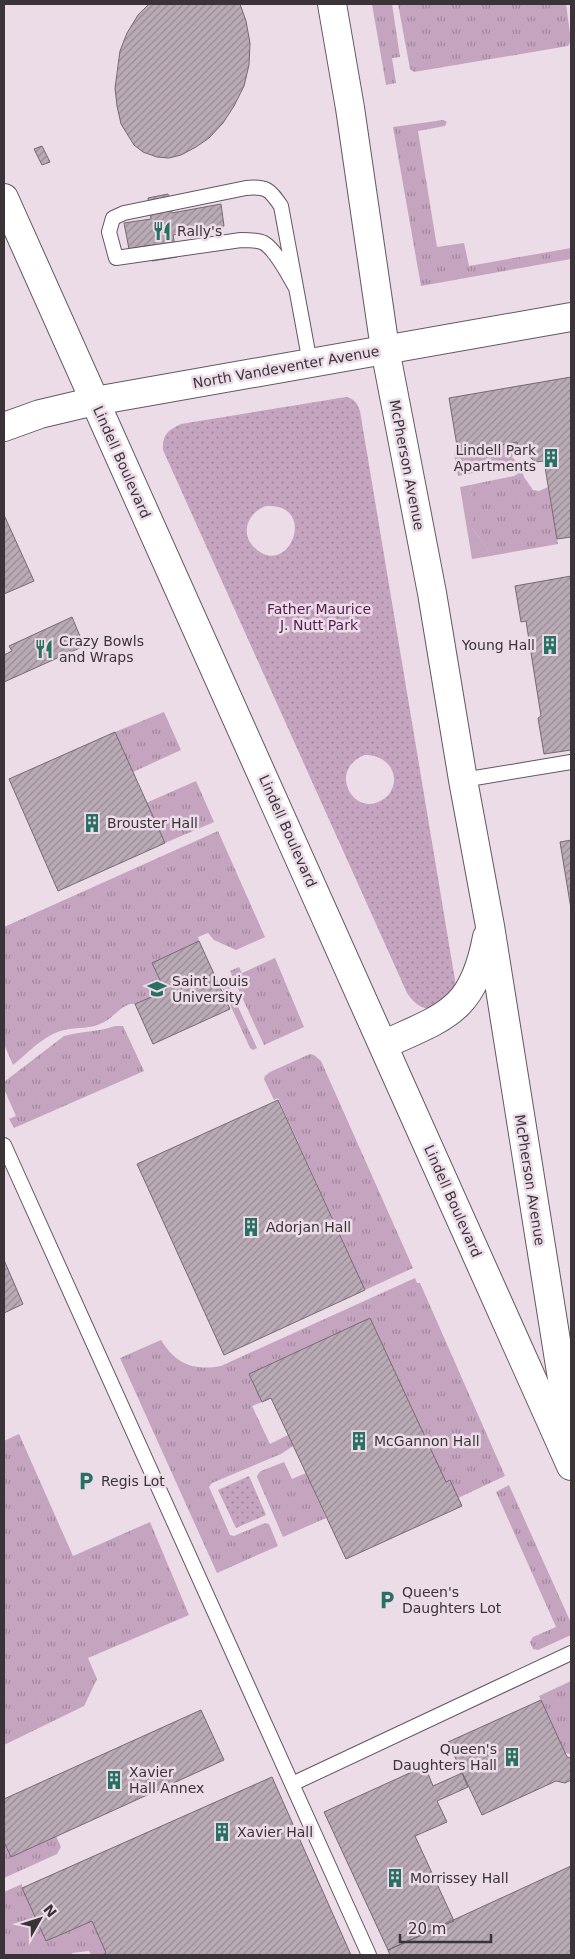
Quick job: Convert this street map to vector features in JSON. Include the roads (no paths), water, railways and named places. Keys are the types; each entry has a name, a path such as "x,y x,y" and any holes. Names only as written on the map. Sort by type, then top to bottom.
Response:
{"main road":[{"name":"McPherson Avenue","path":"332,4 386,349 432,593 463,780 490,926 571,1435"},
{"name":"Lindell Boulevard","path":"4,198 571,1466"},
{"name":"North Vandeventer Avenue","path":"4,427 40,414 95,402 571,317"},
{"name":"McPherson Avenue","path":"383,1045 439,1019 458,1006 468,993 478,974 490,926"}],"lane":[{"path":"296,288 276,255 264,243 251,240 116,258 109,232 113,218 124,212 259,187 270,190 281,206 310,363"},
{"path":"463,780 571,762"},
{"path":"4,1145 370,1955"},
{"path":"292,1784 571,1653"}],"place":[{"name":"Rally's","path":"162,231"},
{"name":"Lindell Park Apartments","path":"551,458"},
{"name":"Young Hall","path":"550,645"},
{"name":"Crazy Bowls and Wraps","path":"44,649"},
{"name":"Brouster Hall","path":"92,823"},
{"name":"Saint Louis University","path":"157,989"},
{"name":"Adorjan Hall","path":"251,1227"},
{"name":"McGannon Hall","path":"359,1441"},
{"name":"Regis Lot","path":"86,1481"},
{"name":"Queen's Daughters Lot","path":"387,1600"},
{"name":"Queen's Daughters Hall","path":"512,1757"},
{"name":"Xavier Hall Annex","path":"114,1780"},
{"name":"Xavier Hall","path":"222,1832"},
{"name":"Morrissey Hall","path":"395,1878"}],"park label":[{"name":"Father Maurice J. Nutt Park","path":"319,618"}]}
